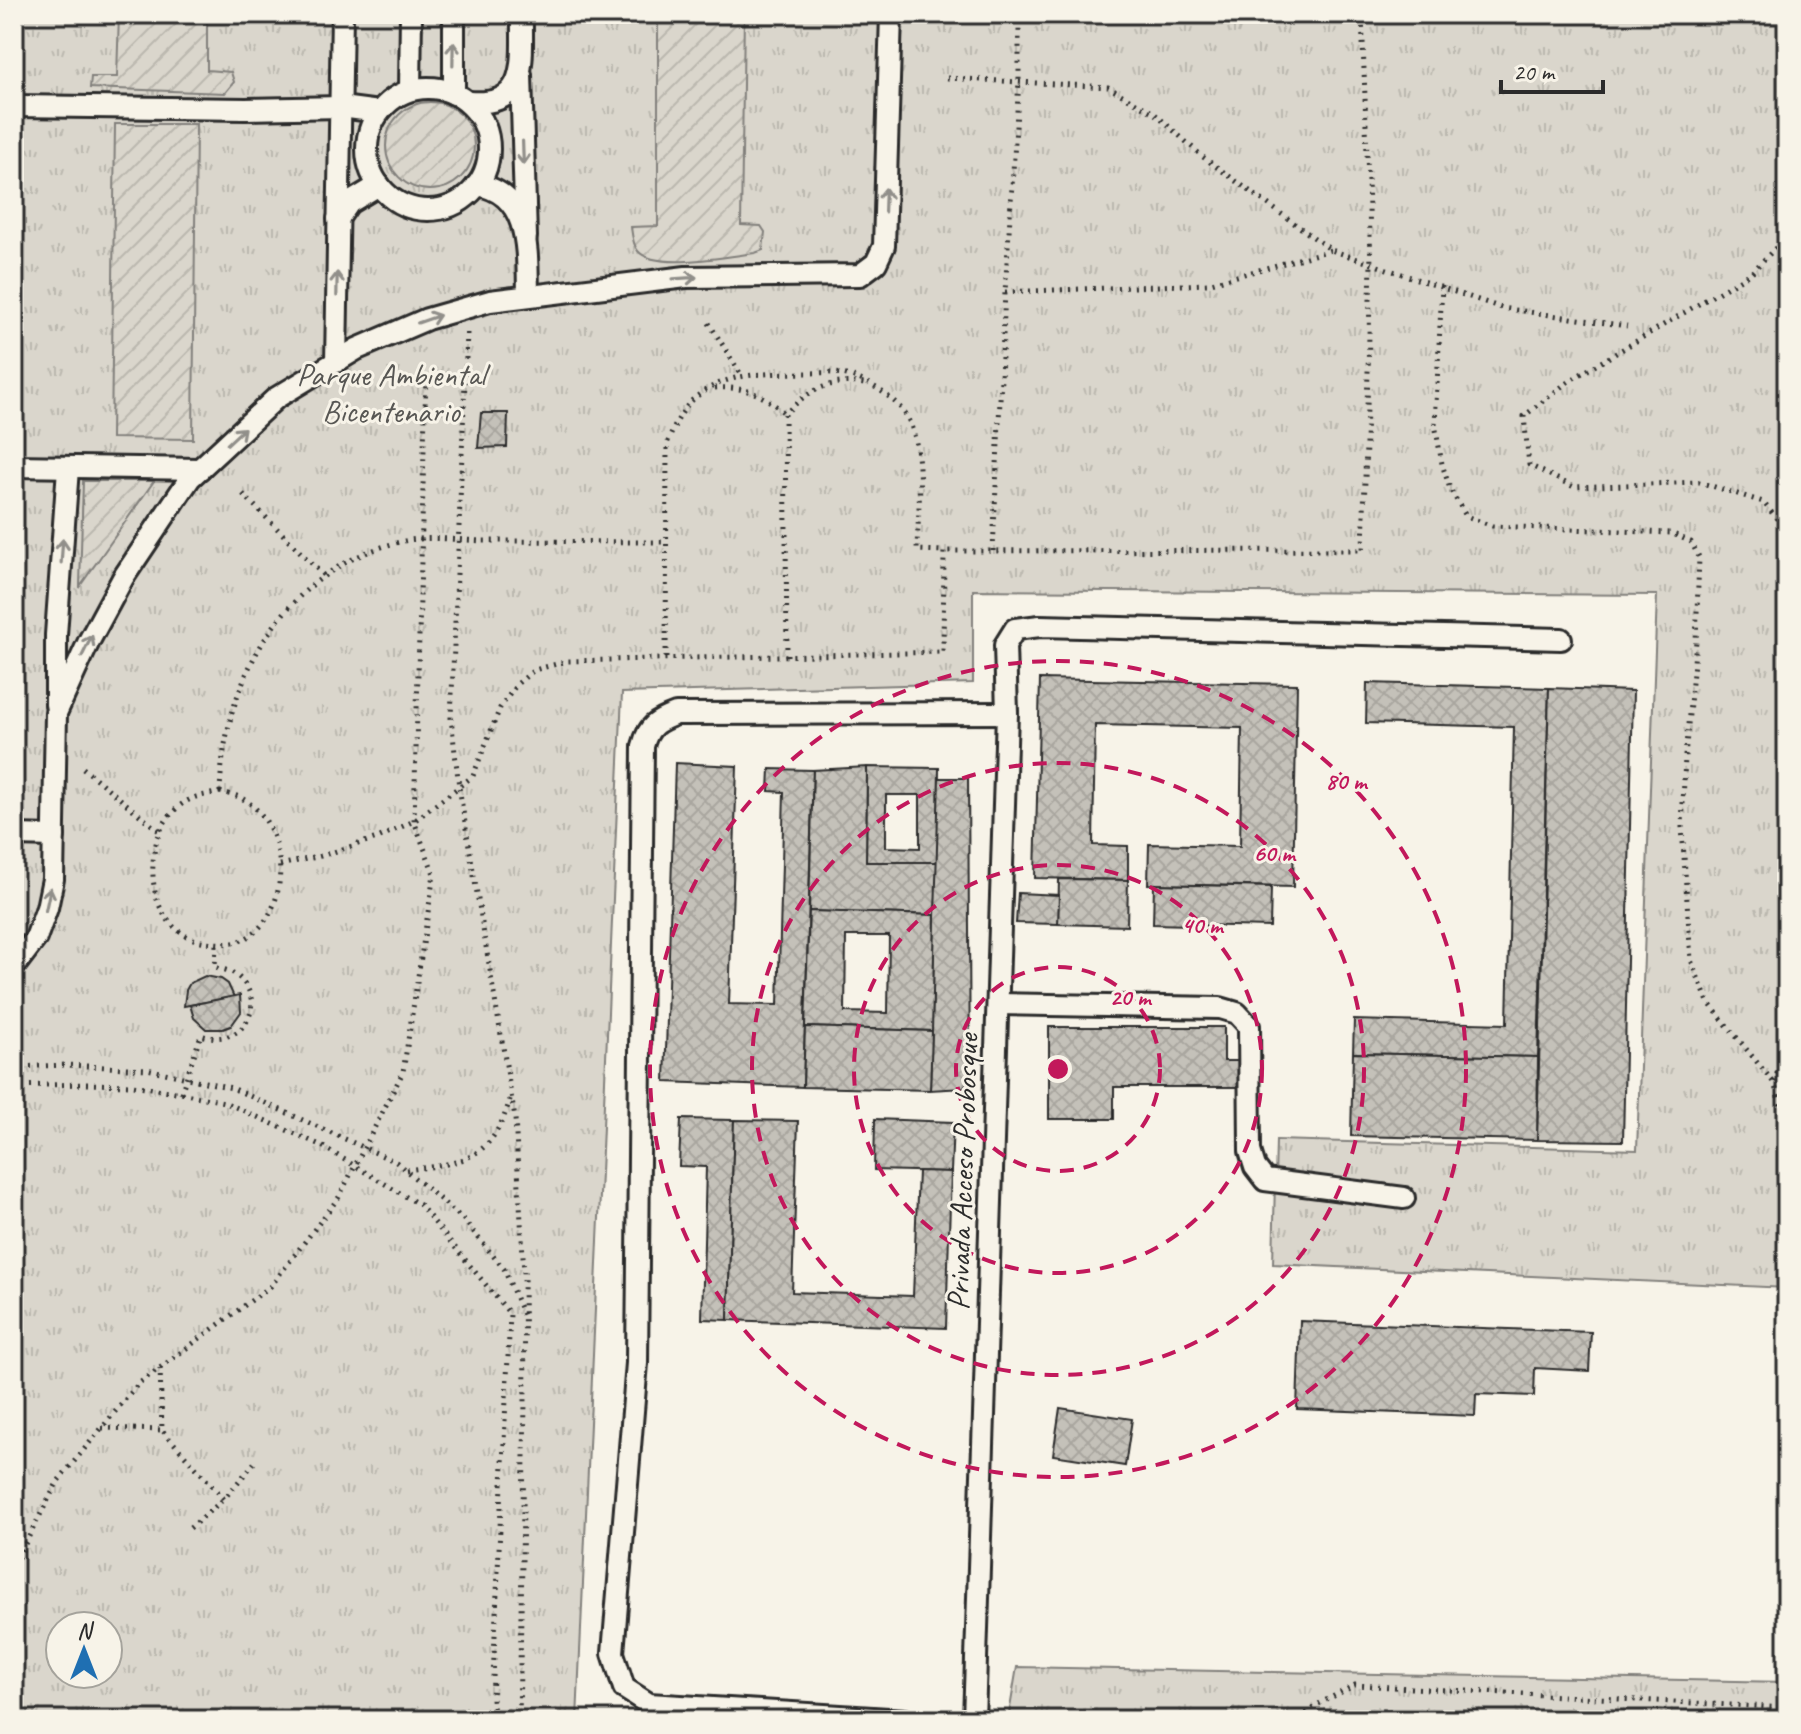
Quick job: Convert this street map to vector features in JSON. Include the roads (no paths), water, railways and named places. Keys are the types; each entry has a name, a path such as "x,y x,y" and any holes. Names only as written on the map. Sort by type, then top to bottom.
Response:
{"lane":[{"path":"336,362 342,14"},
{"path":"410,90 411,14"},
{"path":"454,14 461,98 482,118 489,139 489,160 468,196 450,207 429,210 401,203 379,185 370,168 367,148 370,130 379,112 393,99 410,90 430,87 461,98 490,104 510,93 521,75"},
{"path":"522,14 528,296"},
{"path":"56,713 89,641 123,578 190,478 276,398 357,349 427,319 490,301 686,277 860,275 876,263 884,246 891,14"},
{"path":"14,106 341,107 379,112"},
{"path":"338,219 361,193 379,185"},
{"path":"477,185 489,187 513,205 526,237"},
{"path":"14,466 200,469"},
{"path":"14,967 36,938 53,879 56,635 68,468"},
{"name":"Privada Acceso Probosque","path":"974,1720 1007,713 1005,645 1015,629 1040,626 1561,639"},
{"path":"905,1720 649,1704 624,1688 613,1653 637,1363 643,746 646,732 657,721 676,714 1007,713"},
{"path":"14,835 54,836"},
{"path":"998,1004 1220,1008 1237,1013 1249,1026 1250,1151 1255,1167 1265,1180 1404,1198"}],"park label":[{"name":"Parque Ambiental Bicentenario","path":"391,392"}]}
